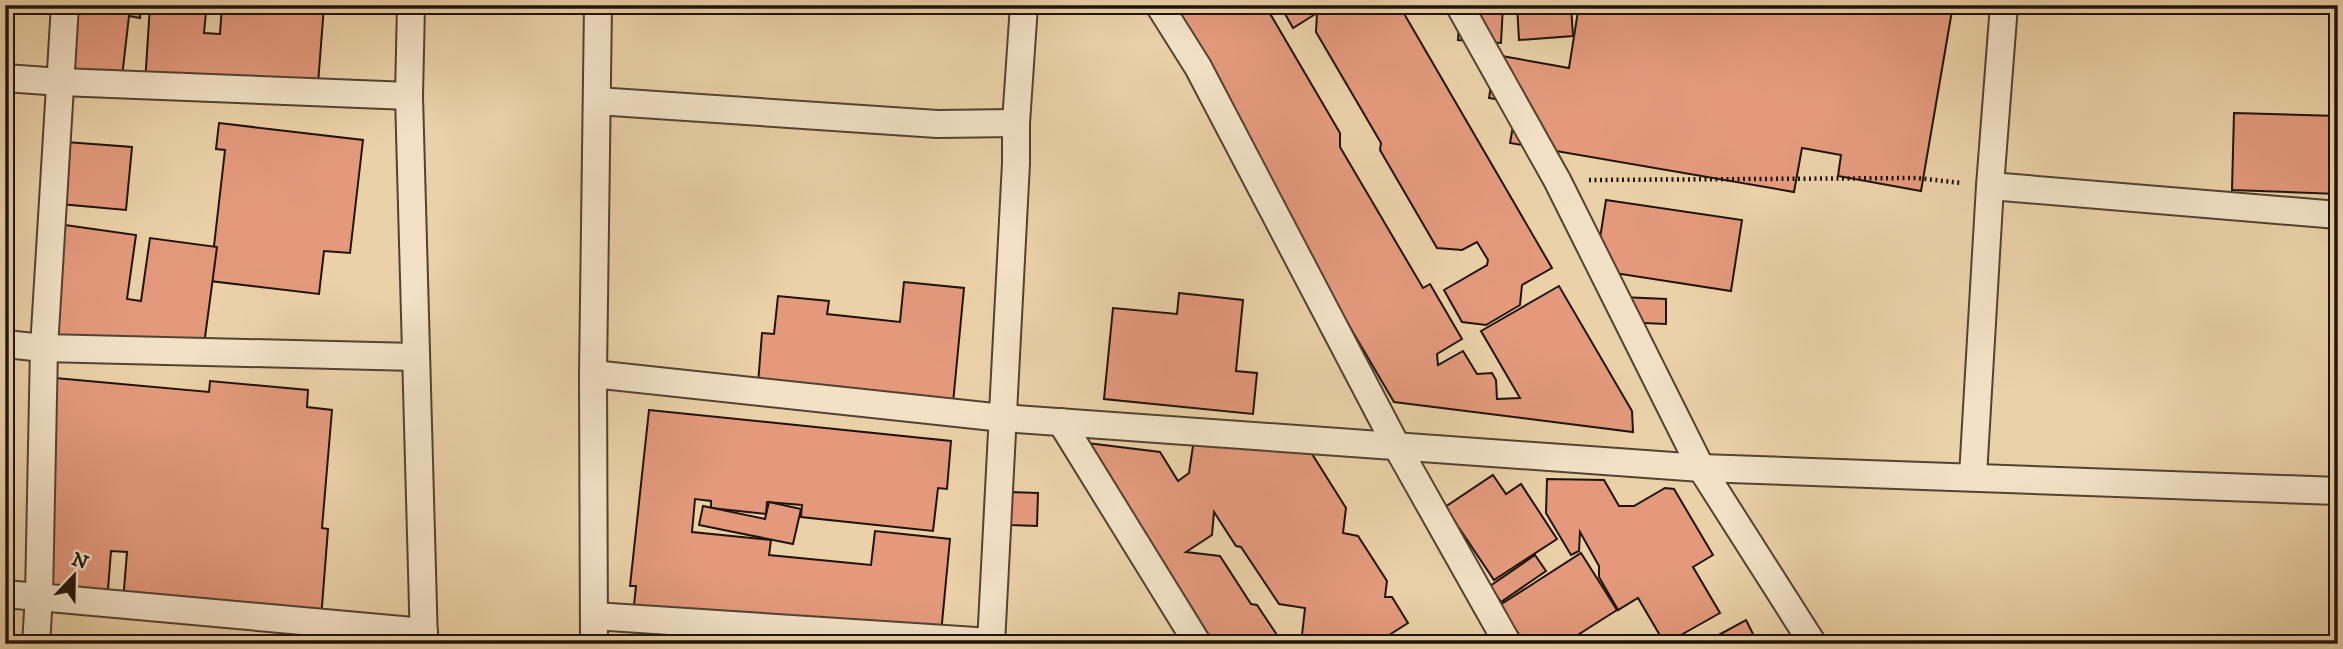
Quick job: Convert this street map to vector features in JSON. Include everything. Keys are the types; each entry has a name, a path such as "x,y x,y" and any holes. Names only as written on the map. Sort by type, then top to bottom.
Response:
{"street":[{"path":"36,644 44,348 65,5"},
{"path":"5,594 424,638 409,96 411,5"},
{"path":"594,644 593,374 598,5"},
{"path":"594,616 991,643 1024,5"},
{"path":"1159,5 1198,66 1396,445 1508,644"},
{"path":"1459,5 1556,180 1701,468 1813,644"},
{"path":"1973,477 1990,186 2004,5"},
{"path":"5,78 409,96"},
{"path":"597,102 937,124 1016,123"},
{"path":"1990,186 2338,215"},
{"path":"5,344 44,348 415,357"},
{"path":"593,374 1003,418 1701,468 2338,491"},
{"path":"1062,422 1198,644"}],"path":[{"path":"1556,180 1917,178 1990,186"}],"building":[{"path":"73,5 141,5 140,18 129,16 122,77 64,70"},
{"path":"150,5 184,5 183,10 206,12 204,33 220,34 222,5 324,6 317,97 145,84"},
{"path":"1171,5 1265,5 1340,133 1340,147 1423,288 1430,284 1462,339 1437,354 1438,365 1463,351 1477,374 1492,373 1496,380 1497,399 1520,398 1481,331 1559,286 1632,411 1633,432 1394,402 1184,45"},
{"path":"1280,5 1399,5 1552,268 1522,285 1520,305 1486,325 1462,322 1444,290 1487,265 1488,260 1477,242 1462,250 1437,248 1380,150 1381,143 1316,32 1317,13 1293,28"},
{"path":"1460,5 1503,5 1501,43 1458,40"},
{"path":"1517,5 1571,5 1573,36 1519,40"},
{"path":"1579,5 1953,5 1921,191 1838,176 1841,155 1802,148 1794,192 1510,143 1517,103 1489,98 1496,55 1569,68"},
{"path":"2234,113 2338,116 2338,194 2232,190"},
{"path":"219,123 363,140 350,253 324,251 319,294 210,281 225,150 216,149"},
{"path":"66,142 132,147 126,210 60,204"},
{"path":"1606,200 1742,220 1731,291 1595,270"},
{"path":"65,225 136,235 127,299 141,301 150,238 217,247 204,345 50,335"},
{"path":"904,282 964,288 953,403 758,384 762,333 774,334 778,296 829,301 827,314 900,322"},
{"path":"1179,293 1243,300 1236,371 1257,373 1253,414 1104,399 1113,308 1177,314"},
{"path":"1621,297 1666,299 1666,324 1620,322"},
{"path":"55,378 209,392 210,381 308,390 307,407 332,410 322,528 328,529 321,619 123,602 127,552 111,551 107,602 37,596"},
{"path":"649,410 951,441 947,489 938,488 933,531 801,517 802,505 767,502 766,514 711,508 711,501 695,499 692,532 771,540 769,555 871,565 875,531 950,539 940,644 632,623 636,586 630,586"},
{"path":"1194,439 1312,454 1346,508 1343,533 1358,536 1387,581 1385,597 1392,597 1408,623 1375,644 1301,644 1305,608 1279,604 1214,512 1212,535 1186,552 1220,556 1251,604 1257,605 1283,644 1186,644 1087,443 1160,452 1178,481 1189,473"},
{"path":"1493,475 1506,494 1521,484 1557,539 1494,580 1445,507"},
{"path":"1547,479 1604,480 1619,506 1634,506 1665,488 1674,489 1713,555 1693,567 1720,613 1665,644 1638,598 1618,610 1599,577 1599,566 1580,532 1579,551 1571,555 1546,513"},
{"path":"1010,492 1038,493 1037,526 1009,525"},
{"path":"769,502 801,509 793,544 699,525 703,506 765,519"},
{"path":"1581,553 1617,610 1573,638 1577,644 1525,644 1500,605"},
{"path":"1535,555 1546,571 1501,602 1490,586"},
{"path":"1746,620 1758,644 1702,644"}]}
